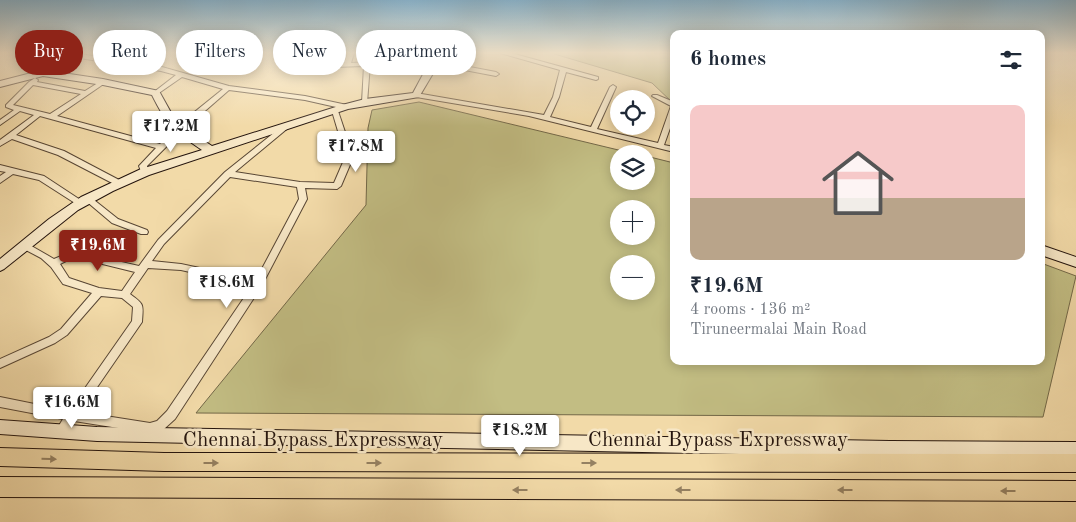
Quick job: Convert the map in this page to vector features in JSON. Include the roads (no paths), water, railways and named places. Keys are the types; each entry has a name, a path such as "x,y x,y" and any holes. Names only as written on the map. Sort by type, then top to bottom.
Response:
{"highway":[{"name":"Chennai Bypass Expressway","path":"0,457 164,462 1041,457 1076,463"},
{"path":"0,487 1066,491"}],"street":[{"path":"0,84 27,77"},
{"path":"37,77 8,106 161,147"},
{"path":"67,77 103,82 156,93 177,77"},
{"path":"193,77 228,88 305,98 340,109"},
{"path":"365,102 366,77"},
{"path":"416,95 426,77"},
{"path":"546,118 556,97 561,77"},
{"path":"51,117 103,82"},
{"path":"31,83 86,94"},
{"path":"593,130 613,86"},
{"path":"144,172 143,166 179,129 228,88"},
{"path":"156,93 170,120 179,129 210,150"},
{"path":"2,262 25,246 54,221 118,183 144,172 210,150 365,102 416,95 546,118 670,149"},
{"path":"655,96 670,104"},
{"path":"0,123 19,109"},
{"path":"228,174 300,185 334,187 339,183 351,153 347,148 340,109"},
{"path":"0,144 39,114"},
{"path":"660,147 670,118"},
{"path":"124,295 161,242 228,174 285,126"},
{"path":"11,136 60,153 118,183"},
{"path":"0,168 41,178 85,201 115,221 144,232"},
{"path":"0,180 12,171"},
{"path":"0,402 71,416 150,428 160,425 171,415 258,284 303,200 300,185"},
{"path":"25,246 43,254 63,272 66,281 99,292 124,295 138,305 137,322 60,432"},
{"path":"1045,251 1076,262"},
{"path":"53,263 74,254 144,267 181,267 258,284"},
{"path":"0,364 37,349 58,336 99,292"},
{"path":"0,427 96,434 1041,457 1076,450"}]}
